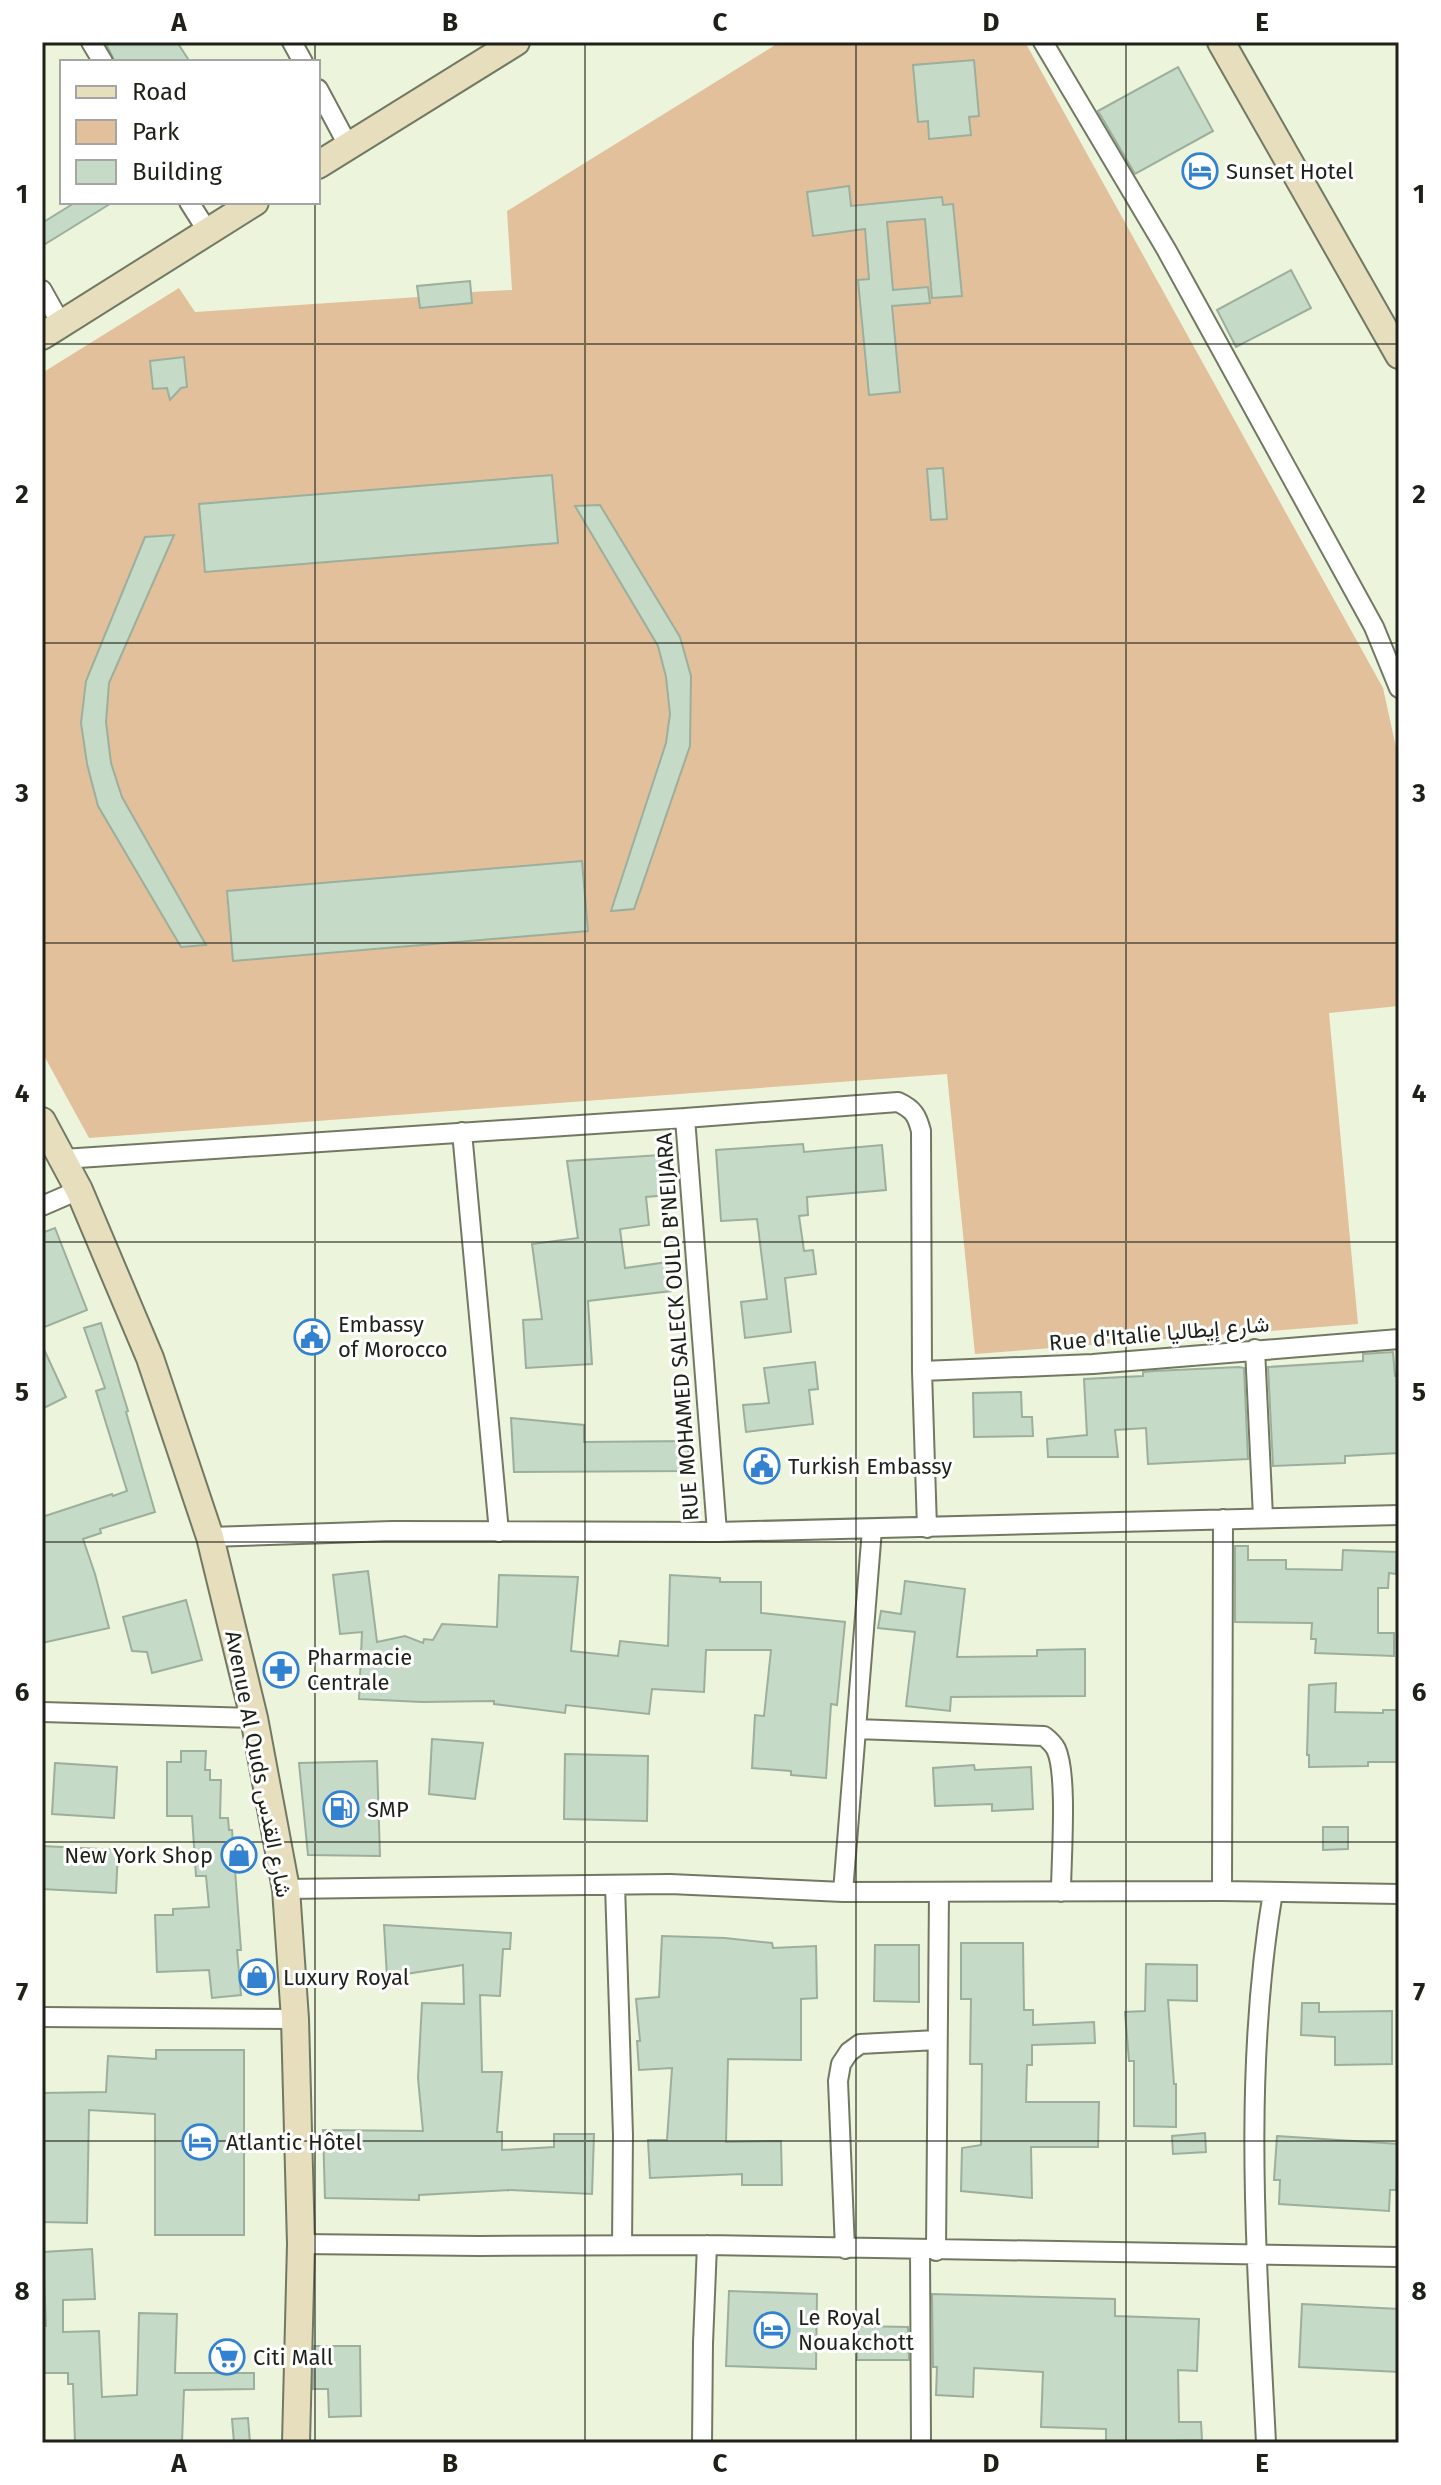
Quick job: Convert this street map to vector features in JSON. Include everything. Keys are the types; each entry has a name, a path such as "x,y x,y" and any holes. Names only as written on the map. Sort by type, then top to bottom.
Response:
{"street":[{"path":"91,42 102,60"},
{"path":"292,42 302,60"},
{"path":"320,164 516,42"},
{"path":"1043,42 1166,249 1374,627 1399,688"},
{"path":"1221,42 1399,355"},
{"path":"320,93 349,147"},
{"path":"190,204 208,232"},
{"path":"42,290 52,330 252,204"},
{"path":"63,1159 883,1102 898,1102 910,1107 918,1116 921,1131 922,1371 927,1528"},
{"name":"RUE MOHAMED SALECK OULD B'NEIJARA","path":"685,1118 717,1532"},
{"name":"Avenue Al Quds شارع القدس","path":"42,1121 79,1190 150,1358 210,1537 254,1718 286,1889 295,2019 301,2244 296,2443"},
{"path":"462,1132 499,1532"},
{"path":"42,1206 79,1190"},
{"name":"Rue d'Italie شارع إيطاليا","path":"922,1371 1093,1364 1399,1339"},
{"path":"1255,1349 1263,1517"},
{"path":"210,1537 392,1531 717,1532 1399,1515"},
{"path":"1222,1891 1223,1519"},
{"path":"843,1892 872,1529"},
{"path":"42,1712 254,1718"},
{"path":"856,1729 1044,1736 1057,1751 1061,1771 1061,1892"},
{"path":"286,1889 670,1884 843,1892 1399,1894"},
{"path":"615,1885 623,2135 622,2245"},
{"path":"921,2443 937,2040 939,1892"},
{"path":"1266,2443 1257,2255 1254,2065 1259,1986 1273,1892"},
{"path":"42,2017 295,2019"},
{"path":"845,2249 838,2081 841,2064 849,2052 860,2044 937,2040"},
{"path":"301,2244 707,2245 1399,2257"},
{"path":"702,2443 707,2245"}],"green space":[{"path":"780,42 1025,42 1383,688 1399,761 1399,1006 1329,1013 1358,1324 975,1354 947,1074 89,1138 42,1052 42,373 179,288 195,312 418,297 417,286 470,281 471,292 512,290 507,211"}],"building":[{"path":"105,42 177,42 189,60 114,60"},
{"path":"974,60 979,116 969,117 971,135 929,139 928,121 918,122 913,65"},
{"path":"1178,67 1213,131 1135,174 1098,111"},
{"path":"849,186 851,206 942,197 943,205 953,204 962,296 932,298 925,219 887,222 893,290 928,287 930,303 892,306 900,392 869,395 858,280 869,279 865,229 813,236 807,192"},
{"path":"73,204 110,204 42,246 42,223"},
{"path":"1291,270 1311,308 1236,347 1217,310"},
{"path":"470,281 472,303 420,308 417,286"},
{"path":"184,357 187,387 181,388 170,400 167,388 153,389 150,361"},
{"path":"943,468 947,519 931,520 927,469"},
{"path":"552,475 558,543 205,572 199,504"},
{"path":"600,505 680,637 691,676 690,746 634,909 611,911 666,743 670,714 666,677 658,646 575,506"},
{"path":"174,535 109,683 106,722 111,763 122,797 206,945 181,947 98,806 81,723 86,681 145,537"},
{"path":"582,861 588,931 233,961 227,891"},
{"path":"803,1144 804,1152 882,1145 886,1190 807,1197 808,1215 799,1216 804,1251 813,1250 816,1274 785,1278 791,1332 745,1338 741,1302 767,1299 757,1219 721,1221 716,1150"},
{"path":"661,1155 667,1195 646,1197 649,1225 620,1229 625,1268 668,1262 671,1291 588,1301 592,1364 526,1368 523,1320 542,1319 532,1244 578,1238 567,1161"},
{"path":"55,1228 87,1310 42,1328 42,1233"},
{"path":"101,1323 155,1512 100,1529 101,1533 83,1539 109,1628 42,1643 42,1517 127,1491 96,1391 105,1388 84,1328"},
{"path":"42,1345 66,1397 42,1409"},
{"path":"1393,1352 1395,1376 1399,1376 1399,1453 1345,1456 1345,1463 1273,1466 1268,1367 1363,1361 1363,1354"},
{"path":"815,1362 818,1389 809,1390 813,1424 746,1432 743,1405 769,1403 764,1368"},
{"path":"1244,1368 1248,1459 1148,1464 1146,1428 1115,1430 1118,1457 1048,1457 1047,1439 1087,1435 1084,1379 1143,1376 1143,1372 1154,1371"},
{"path":"1021,1392 1022,1417 1032,1417 1033,1436 974,1437 973,1393"},
{"path":"511,1418 584,1425 584,1442 688,1441 689,1471 514,1472"},
{"path":"1235,1546 1248,1546 1248,1560 1286,1560 1286,1569 1342,1570 1343,1550 1397,1552 1396,1574 1389,1573 1388,1588 1378,1588 1378,1633 1394,1633 1394,1656 1315,1653 1316,1639 1311,1639 1312,1623 1235,1622"},
{"path":"368,1571 377,1642 405,1636 423,1643 424,1639 433,1640 442,1624 497,1627 499,1575 578,1577 571,1651 618,1656 620,1641 668,1646 670,1575 720,1578 720,1582 761,1582 761,1613 845,1622 837,1705 831,1704 826,1778 752,1768 755,1715 764,1716 771,1650 706,1650 704,1692 652,1689 649,1714 566,1705 565,1713 494,1704 494,1701 359,1699 362,1632 340,1634 333,1575"},
{"path":"905,1581 965,1589 957,1657 1037,1656 1037,1650 1085,1649 1085,1696 951,1697 950,1711 906,1706 915,1632 878,1628 881,1611 901,1614"},
{"path":"186,1600 202,1660 152,1673 147,1652 132,1651 123,1617"},
{"path":"1336,1683 1335,1712 1383,1713 1383,1710 1399,1710 1399,1762 1309,1767 1309,1685"},
{"path":"432,1739 483,1743 475,1799 429,1794"},
{"path":"181,1751 206,1751 205,1770 210,1770 210,1780 221,1780 220,1818 228,1818 229,1830 232,1830 241,1950 237,1950 241,1995 212,1998 209,1970 157,1972 155,1915 173,1915 173,1909 209,1907 206,1876 196,1876 192,1816 167,1816 167,1762 181,1762"},
{"path":"565,1754 648,1756 647,1821 564,1819"},
{"name":"SMP","path":"377,1761 380,1856 308,1855 299,1763"},
{"path":"55,1763 117,1767 114,1818 52,1814"},
{"path":"974,1765 975,1770 1031,1767 1033,1809 992,1811 992,1804 935,1806 933,1768"},
{"path":"1323,1827 1348,1827 1348,1849 1323,1850"},
{"path":"42,1846 118,1850 116,1893 42,1889"},
{"path":"384,1925 511,1933 510,1949 503,1949 500,1996 480,1995 482,2072 502,2072 497,2132 502,2132 502,2150 554,2147 554,2134 594,2134 592,2194 510,2190 419,2195 419,2200 325,2198 323,2130 423,2131 418,2078 422,2003 464,2004 463,1965 387,1977"},
{"path":"662,1936 772,1943 773,1948 816,1946 817,1998 801,1999 801,2060 728,2059 726,2142 781,2141 782,2185 742,2185 742,2174 650,2178 648,2140 667,2140 672,2068 639,2070 636,1999 659,1997"},
{"path":"961,1943 1023,1943 1024,2010 1033,2010 1033,2025 1094,2022 1095,2043 1032,2045 1032,2065 1027,2065 1026,2102 1099,2102 1098,2147 1031,2147 1032,2198 961,2191 962,2148 981,2145 982,2064 970,2064 971,1999 961,1999"},
{"path":"875,1945 919,1945 919,2002 874,2001"},
{"path":"1146,1964 1197,1965 1197,2001 1168,2000 1176,2084 1176,2127 1134,2126 1134,2061 1129,2061 1125,2012 1145,2011"},
{"path":"1302,2003 1319,2003 1319,2012 1392,2011 1392,2064 1335,2065 1335,2037 1301,2035"},
{"name":"Atlantic Hôtel","path":"156,2050 244,2050 244,2235 155,2235 155,2114 89,2110 87,2223 42,2222 42,2093 106,2092 108,2056 156,2059"},
{"path":"1205,2133 1206,2152 1173,2154 1172,2136"},
{"path":"1277,2136 1399,2144 1396,2190 1390,2190 1389,2211 1279,2204 1280,2180 1274,2180"},
{"path":"92,2249 95,2299 63,2300 63,2332 99,2331 102,2397 137,2395 139,2313 177,2314 175,2373 254,2373 254,2389 184,2390 182,2443 75,2443 73,2384 68,2384 68,2373 44,2373 43,2252"},
{"name":"Le Royal Nouakchott","path":"729,2291 817,2294 816,2369 726,2366"},
{"path":"932,2294 1115,2299 1115,2316 1199,2319 1197,2371 1178,2370 1179,2422 1201,2422 1202,2440 1106,2443 1106,2429 1041,2427 1043,2372 974,2368 973,2397 936,2395"},
{"path":"1302,2304 1399,2309 1399,2372 1299,2367"},
{"path":"858,2326 908,2327 909,2360 857,2360"},
{"path":"314,2346 360,2346 361,2416 329,2417 328,2389 313,2389"},
{"path":"248,2418 250,2443 234,2443 232,2419"}],"place":[{"name":"Sunset Hotel","path":"1200,171"},
{"name":"Embassy of Morocco","path":"312,1337"},
{"name":"Turkish Embassy","path":"762,1466"},
{"name":"Pharmacie Centrale","path":"281,1670"},
{"name":"SMP","path":"341,1809"},
{"name":"New York Shop","path":"239,1855"},
{"name":"Luxury Royal","path":"257,1977"},
{"name":"Atlantic Hôtel","path":"200,2142"},
{"name":"Le Royal Nouakchott","path":"772,2330"},
{"name":"Citi Mall","path":"227,2357"}]}
